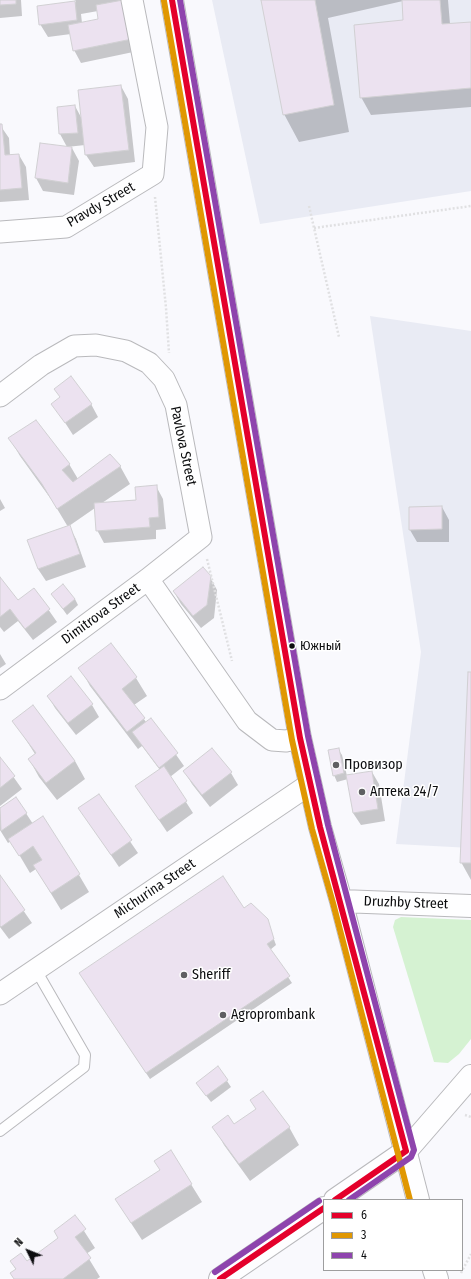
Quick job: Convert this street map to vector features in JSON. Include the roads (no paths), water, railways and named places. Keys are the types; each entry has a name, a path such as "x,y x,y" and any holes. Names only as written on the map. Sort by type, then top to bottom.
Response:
{"main road":[{"path":"172,0 300,738 310,784 418,1199"},
{"name":"Druzhby Street","path":"341,901 471,906"},
{"path":"336,1199 406,1151 471,1076"},
{"path":"220,1279 323,1209"}],"street":[{"name":"Pravdy Street","path":"0,232 66,227 153,174 157,127 132,0"},
{"name":"Pavlova Street","path":"0,396 42,365 74,346 96,344 126,351 148,363 164,379 176,406 201,537"},
{"name":"Dimitrova Street","path":"0,689 148,580 201,537"},
{"path":"148,580 247,721 272,740 286,741 300,738"},
{"name":"Michurina Street","path":"0,994 310,784"}],"lane":[{"path":"0,1131 84,1067 85,1055 36,970"}],"place":[{"name":"Южный","path":"292,646"},
{"name":"Провизор","path":"336,765"},
{"name":"Аптека 24/7","path":"362,792"},
{"name":"Sheriff","path":"184,975"},
{"name":"Agroprombank","path":"223,1015"}]}
